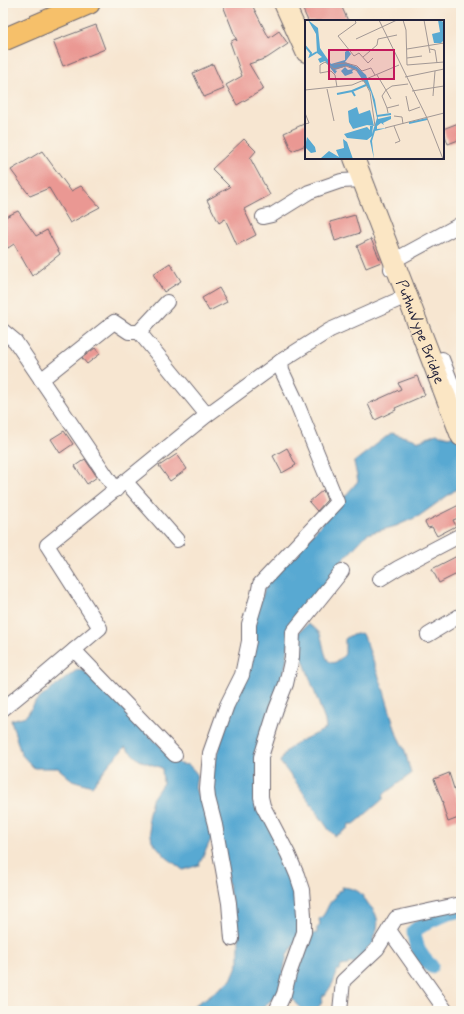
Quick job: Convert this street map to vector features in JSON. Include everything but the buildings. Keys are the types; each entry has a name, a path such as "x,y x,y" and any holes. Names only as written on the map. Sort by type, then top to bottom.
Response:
{"main road":[{"path":"3,40 89,3"},
{"path":"284,3 305,50"},
{"name":"PuthuVype Bridge","path":"354,159 426,342 456,432"}],"street":[{"path":"263,217 272,215 309,192 340,181 363,180"},
{"path":"456,432 390,274 395,266 461,224"},
{"path":"395,266 405,265 461,408"},
{"path":"3,709 100,628 48,545 208,415 281,361 330,330 400,299"},
{"path":"41,380 114,322 129,332 139,332 167,302"},
{"path":"3,331 15,341 41,380 121,486 177,540"},
{"path":"139,332 208,415"},
{"path":"232,939 229,903 217,832 208,798 210,753 227,705 242,675 249,641 249,624 260,584 337,502 296,401 282,371 281,361"},
{"path":"380,579 461,535"},
{"path":"276,1011 284,994 289,974 304,932 304,915 302,890 297,875 260,797 261,757 276,709 286,684 292,658 293,632 342,571"},
{"path":"428,635 461,615"},
{"path":"74,650 175,755"},
{"path":"340,1011 343,981 377,949 396,918 461,904"},
{"path":"389,930 446,1011"}],"water":[{"path":"461,431 461,486 419,516 396,526 367,534 343,560 291,628 286,664 256,777 296,896 299,937 287,955 278,995 264,1006 261,1011 185,1011 231,980 239,961 239,939 221,849 211,777 251,628 267,582 319,527 358,481 354,462 391,433 420,441 436,434 449,437"},
{"path":"308,624 316,629 320,634 326,658 333,663 338,661 345,654 345,639 349,636 361,633 364,636 383,688 397,735 405,751 411,774 384,794 383,799 359,820 354,824 349,824 348,828 335,836 329,830 280,762 286,751 300,741 326,729 325,721 299,648 298,633"},
{"path":"78,669 90,674 171,757 180,764 189,765 197,774 195,788 205,804 212,837 199,865 183,870 166,857 152,841 148,818 152,799 163,783 162,768 139,760 125,747 109,764 92,786 72,780 58,768 34,768 21,754 11,720 26,716 36,701"},
{"path":"342,887 358,891 373,909 377,917 378,925 373,937 373,944 355,963 348,963 348,965 341,966 340,970 337,970 333,983 325,995 323,995 321,1003 315,1010 303,1011 292,998 290,992 308,940 313,934 317,933 317,928 320,925 319,919 324,915 330,902 335,898 335,894 337,894 338,891 343,890"}],"waterway":[{"path":"431,966 424,959 419,950 414,931 436,918 461,910"}]}
